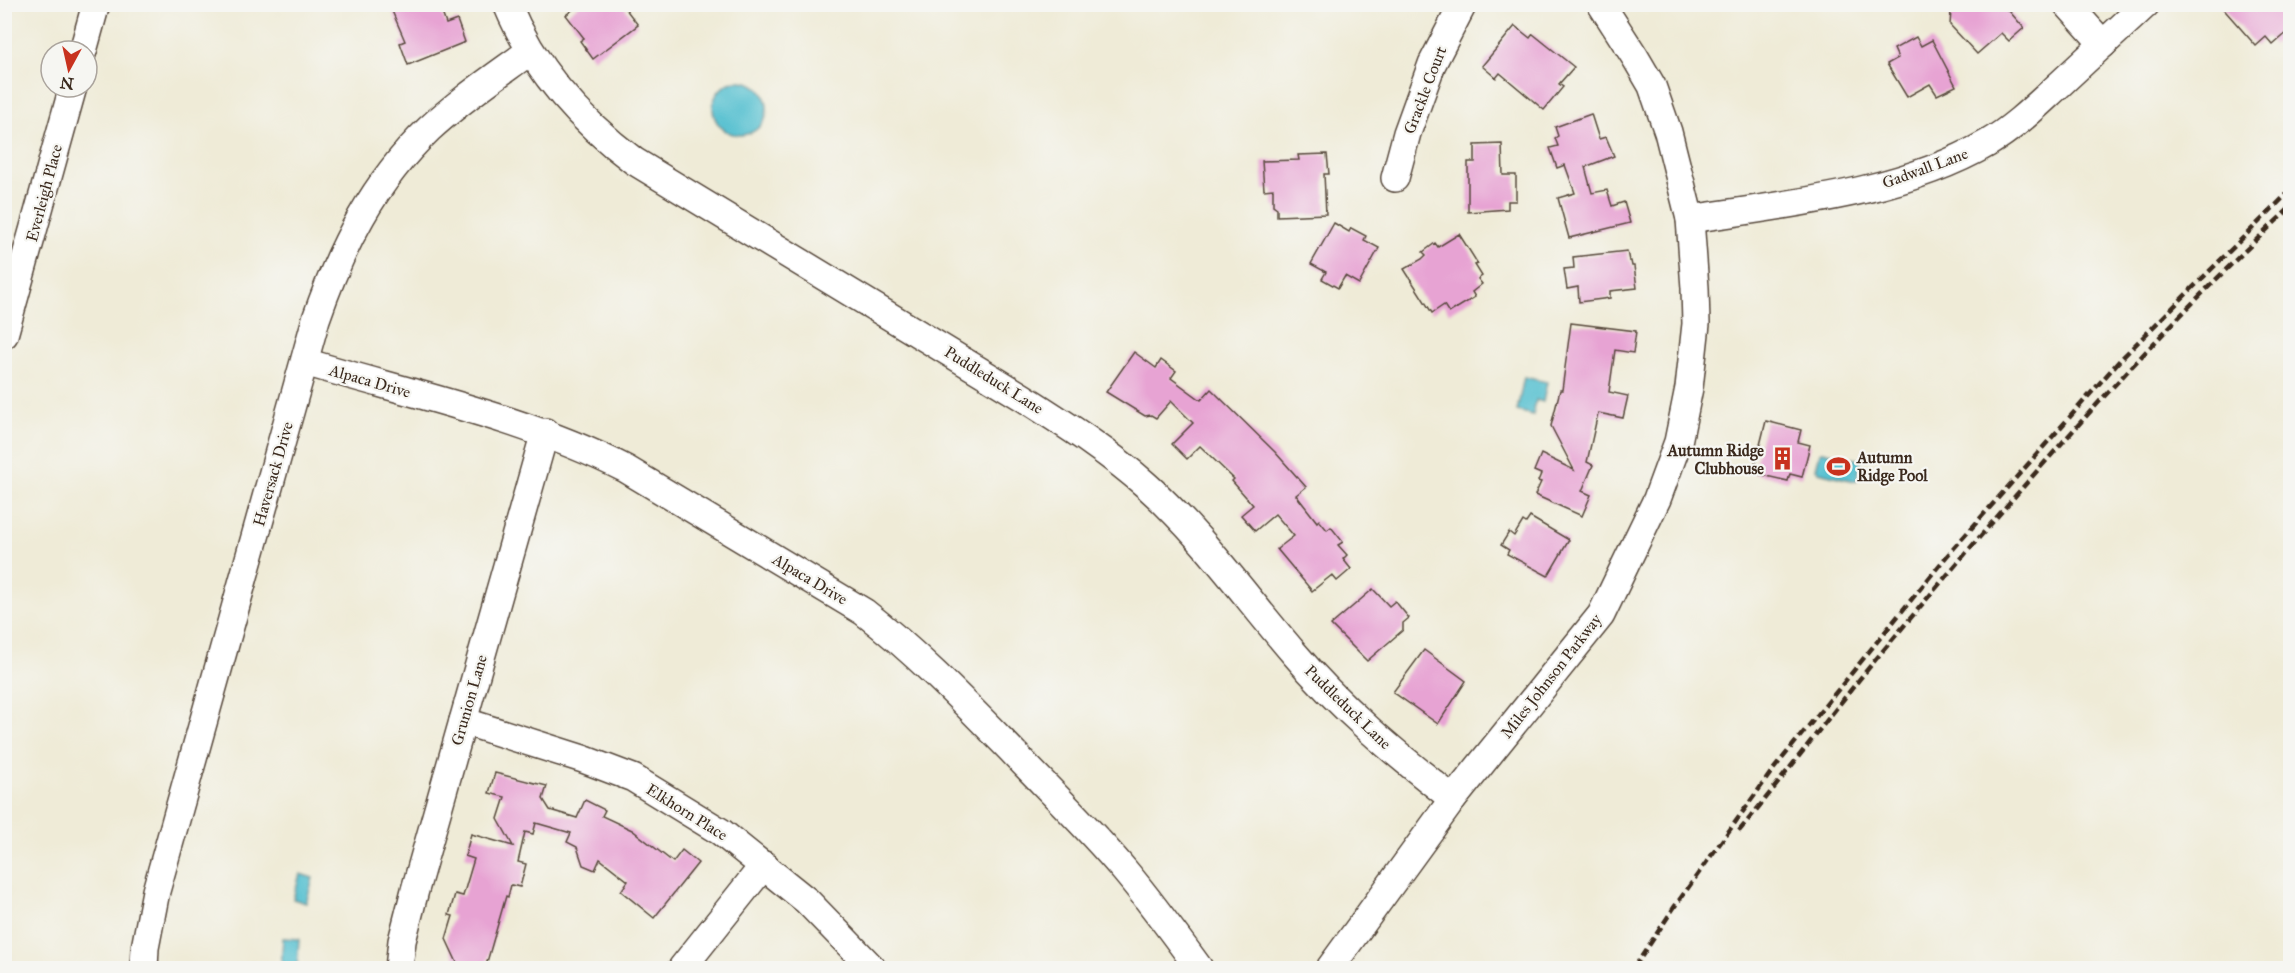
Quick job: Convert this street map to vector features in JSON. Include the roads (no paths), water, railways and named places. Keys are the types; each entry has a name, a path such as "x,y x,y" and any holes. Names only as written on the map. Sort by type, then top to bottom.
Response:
{"street":[{"path":"86,39 96,4"},
{"name":"Puddleduck Lane","path":"507,4 530,51 572,105 606,140 634,160 1024,398 1113,458 1154,492 1213,553 1292,652 1335,699 1368,730 1453,799"},
{"name":"Grackle Court","path":"1395,178 1407,133 1432,64 1463,4"},
{"name":"Miles Johnson Parkway","path":"1330,969 1453,799 1601,615 1657,499 1678,442 1693,359 1695,288 1690,219 1668,132 1652,86 1601,4"},
{"path":"2067,4 2103,44"},
{"name":"Gadwall Lane","path":"1690,219 1790,203 1895,182 1951,162 1990,142 2023,118 2146,4"},
{"name":"Haversack Drive","path":"144,969 145,948 156,891 330,276 351,232 371,200 428,130 530,51"},
{"name":"Everleigh Place","path":"4,334 70,99"},
{"name":"Alpaca Drive","path":"305,362 545,432 587,449 635,475 864,612 894,635 949,686 1104,848 1162,916 1199,969"},
{"name":"Grunion Lane","path":"399,969 402,941 410,911 545,432"},
{"name":"Elkhorn Place","path":"463,721 583,759 633,778 721,832 764,865 807,901 872,969"},
{"path":"682,968 764,865"}],"water":[{"path":"735,81 745,81 755,85 763,93 767,108 763,123 755,131 745,135 735,135 725,131 717,123 713,113 713,103 717,93 725,85"},
{"path":"1524,377 1547,382 1543,402 1536,400 1533,415 1517,411"},
{"name":"Autumn Ridge Pool","path":"1823,451 1859,460 1861,464 1857,480 1819,472 1816,469 1820,453"},
{"path":"300,874 313,878 306,903 293,899"},
{"path":"283,938 299,939 297,968 281,968"}],"railway":[{"path":"1634,968 1675,906 1772,771 1946,557 2121,359 2290,191"},
{"path":"1739,831 1868,669 2033,476 2184,312 2290,208"}],"place":[{"name":"Autumn Ridge Clubhouse","path":"1782,459"},
{"name":"Autumn Ridge Pool","path":"1839,466"}]}
